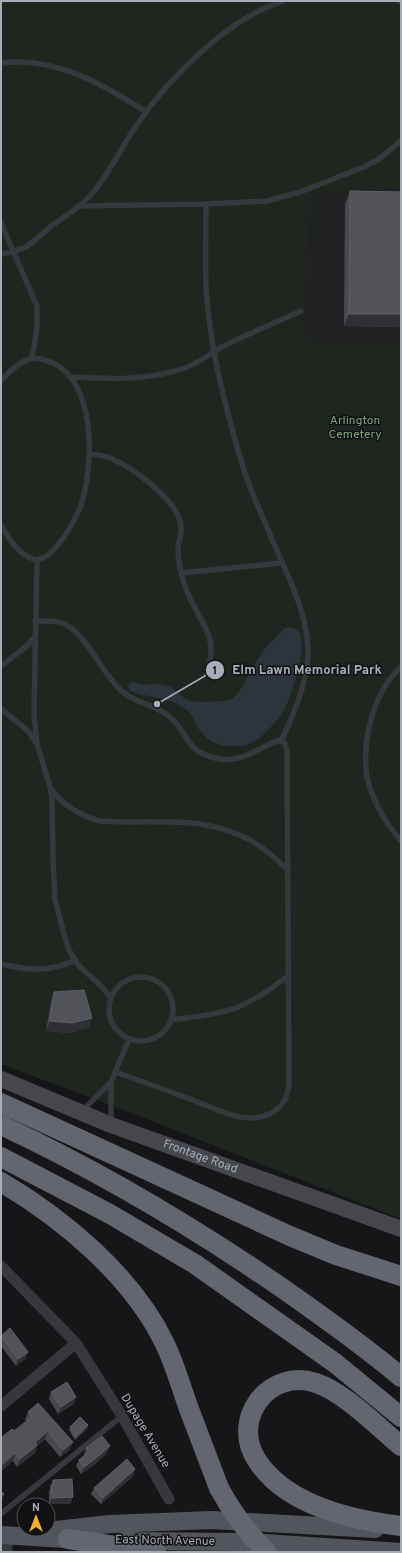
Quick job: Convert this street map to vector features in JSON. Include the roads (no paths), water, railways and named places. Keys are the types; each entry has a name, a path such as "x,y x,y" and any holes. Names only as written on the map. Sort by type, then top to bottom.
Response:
{"highway":[{"path":"1,1103 290,1236 336,1255 401,1276"},
{"path":"1,1125 101,1175 181,1221 311,1308 377,1357 401,1377"},
{"path":"1,1156 110,1214 194,1264 336,1363 401,1417"},
{"path":"1,1182 51,1215 108,1266 129,1289 164,1342 174,1364 219,1488 228,1505 243,1527 267,1552"},
{"path":"401,1446 346,1400 329,1388 300,1380 286,1382 274,1387 264,1394 256,1402 251,1412 248,1426 251,1449 258,1462 273,1478 300,1498 341,1515 401,1526"},
{"path":"68,1539 156,1552"}],"main road":[{"name":"East North Avenue","path":"5,1541 36,1532 110,1524 212,1520 401,1530"},
{"name":"East North Avenue","path":"5,1541 68,1539 248,1542 401,1552"}],"street":[{"name":"Frontage Road","path":"1,1079 111,1125 401,1229"},
{"path":"1,1266 76,1343 1,1406"},
{"name":"Dupage Avenue","path":"76,1343 122,1416 169,1499"}],"lane":[{"path":"1,254 27,246 88,198 99,184 146,112 177,77 224,32 256,12 270,5 283,1"},
{"path":"1,63 28,62 60,68 97,83 146,112"},
{"path":"78,206 206,204 267,201 300,192 364,167 379,159 401,141"},
{"path":"206,204 206,286 215,352 225,404 250,486 297,595 305,625 308,650 298,702 281,741"},
{"path":"1,223 37,306 37,328 32,358"},
{"path":"70,377 111,379 141,378 186,368 203,360 229,343 301,311"},
{"path":"1,381 12,368 32,358 39,358 61,368 76,385 85,407 89,437 86,486 82,503 75,520 56,548 43,558 37,560 28,558 22,554 8,537 1,525"},
{"path":"89,454 101,455 119,462 156,488 175,510 181,526 178,550 181,573 191,601 202,620 210,640 212,651 206,674"},
{"path":"37,560 34,714 37,744 52,798 55,899 64,934 75,960 111,998"},
{"path":"181,573 282,563"},
{"path":"35,621 53,621 68,625 80,638 116,686 130,698 159,709 167,714 177,724 192,746 204,755 220,760 238,758 250,754 272,742 281,741 286,745 287,749 288,1095 284,1102 272,1113 254,1118 236,1116 115,1072"},
{"path":"1,666 23,650 35,636"},
{"path":"401,667 384,688 374,709 367,734 366,763 372,793 385,822 401,841"},
{"path":"1,709 26,730 37,744"},
{"path":"50,787 58,798 66,805 88,818 100,821 192,822 228,830 257,843 288,870"},
{"path":"1,964 37,970 61,967 75,960"},
{"path":"171,1020 209,1014 238,1007 266,992 288,976"},
{"path":"141,977 154,980 164,988 171,1000 173,1006 171,1020 166,1030 155,1038 143,1041 129,1039 118,1033 110,1019 108,1012 111,998 117,988 128,980 141,977"},
{"path":"111,1125 111,1082 129,1039"},
{"path":"81,1112 111,1082"},
{"path":"2,1513 122,1416"}],"place":[{"name":"Elm Lawn Memorial Park","path":"157,704"}],"park label":[{"name":"Arlington Cemetery","path":"355,428"}]}
